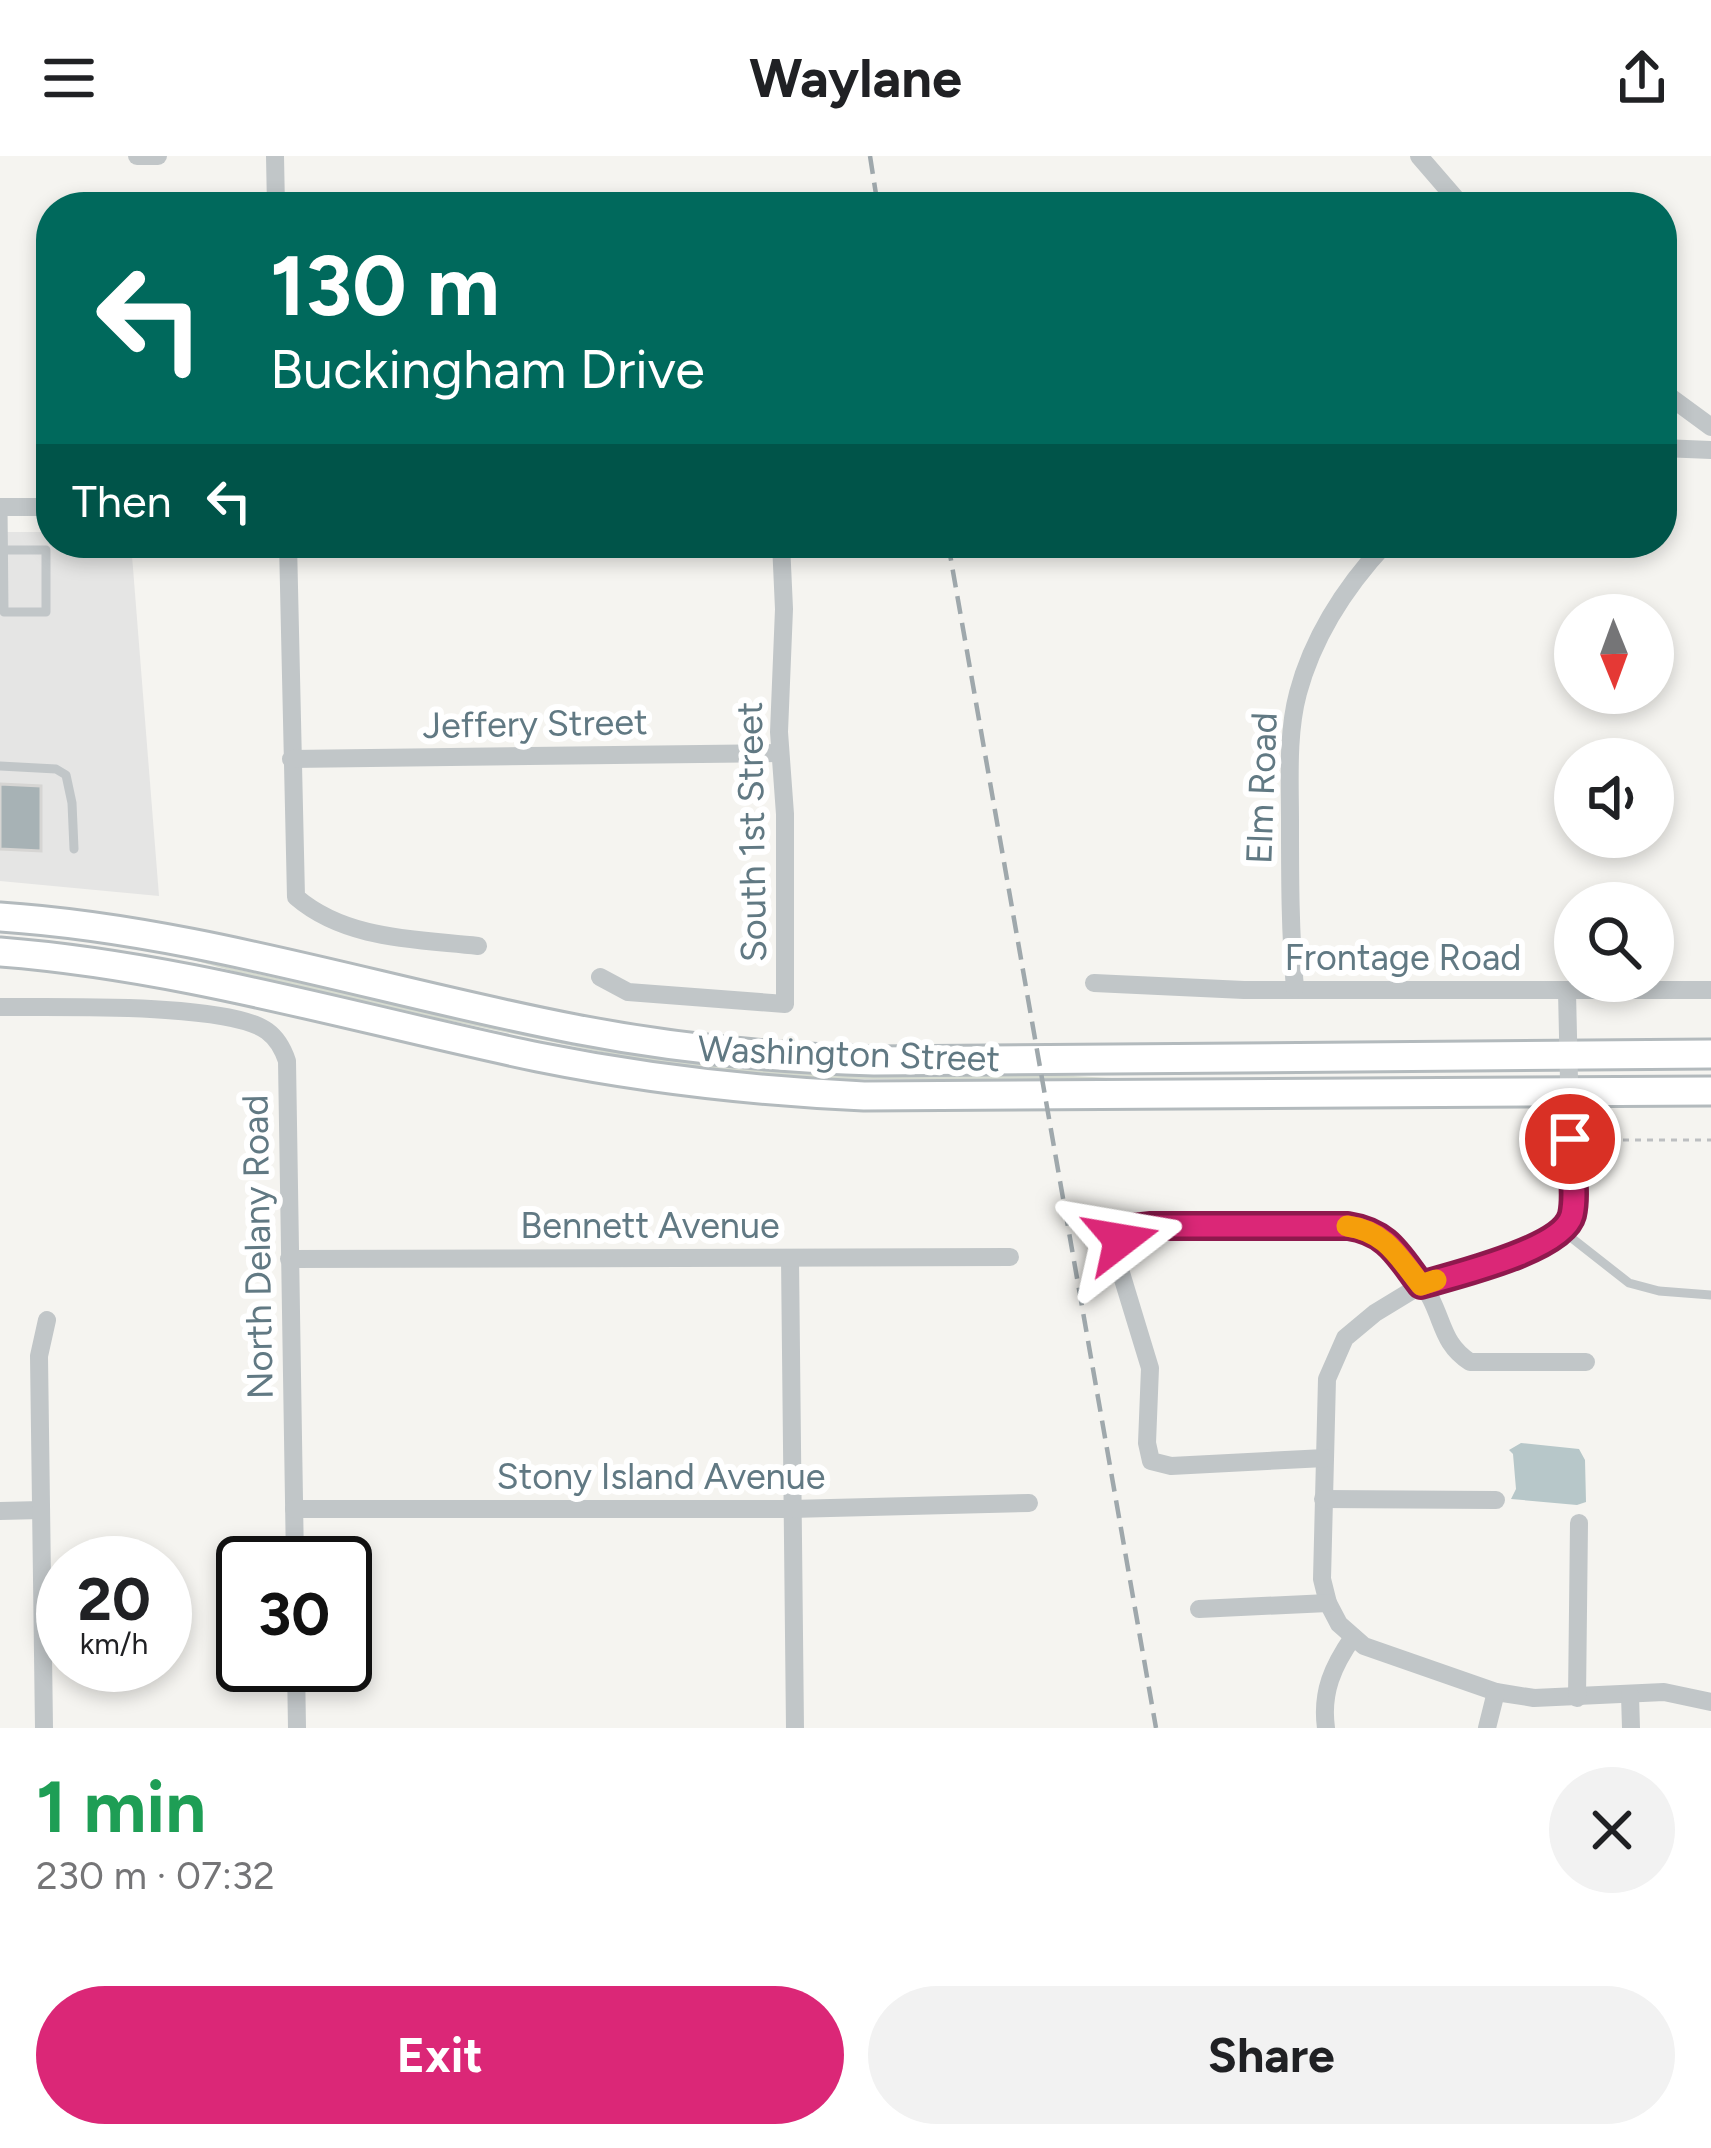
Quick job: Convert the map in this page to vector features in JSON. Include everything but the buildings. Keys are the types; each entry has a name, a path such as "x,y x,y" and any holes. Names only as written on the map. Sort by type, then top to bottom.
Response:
{"main road":[{"name":"Washington Street","path":"0,917 188,943 572,1028 778,1057 936,1061 1711,1054"},
{"name":"Washington Street","path":"0,952 181,978 625,1074 772,1092 864,1096 1711,1091"}],"street":[{"path":"137,156 158,156"},
{"path":"275,156 276,192"},
{"path":"1419,156 1450,192"},
{"path":"1677,402 1711,427"},
{"path":"1677,449 1711,450"},
{"path":"2,507 36,507"},
{"path":"288,558 296,897 314,913 343,926 478,946"},
{"name":"South 1st Street","path":"600,977 628,992 785,1004 782,558"},
{"name":"Elm Road","path":"1295,988 1290,785 1297,696 1324,627 1371,558"},
{"name":"Jeffery Street","path":"291,759 781,753"},
{"name":"Frontage Road","path":"1094,983 1244,990 1554,991"},
{"name":"Frontage Road","path":"1674,990 1711,990"},
{"path":"1567,1002 1572,1215 1564,1232 1509,1257 1421,1285 1345,1338 1328,1379 1322,1579 1339,1624 1353,1637 1381,1653 1496,1692 1534,1698 1689,1694 1711,1702"},
{"name":"North Delany Road","path":"0,1007 176,1011 255,1024 270,1032 282,1047 287,1061 294,1536"},
{"path":"1325,1458 1171,1466 1151,1461 1147,1444 1150,1368 1118,1263 1121,1240 1133,1228 1348,1226 1372,1230 1389,1244 1431,1298 1454,1352 1470,1362 1586,1362"},
{"path":"790,1258 795,1728"},
{"name":"Bennett Avenue","path":"290,1259 1010,1258"},
{"path":"44,1728 39,1356 47,1320"},
{"path":"1323,1498 1496,1500"},
{"name":"Stony Island Avenue","path":"294,1509 791,1509 1029,1503"},
{"path":"0,1511 41,1510"},
{"path":"1577,1697 1579,1523"},
{"path":"1199,1609 1328,1603"},
{"path":"1326,1728 1331,1669 1353,1637"},
{"path":"296,1692 297,1728"},
{"path":"1486,1728 1496,1692"},
{"path":"1630,1695 1631,1728"}],"lane":[{"path":"2,507 4,611 46,612 46,558"},
{"path":"4,550 36,550"},
{"path":"0,766 56,769 66,775 74,849"},
{"path":"1564,1232 1629,1283 1659,1292 1711,1295"}],"path":[{"path":"1570,1139 1711,1140"}],"shaded area":[{"path":"0,532 36,532 36,558 132,558 159,896 0,881"},
{"path":"186,958 664,1059 806,1073 1150,1080 802,1079 664,1065 305,991"},
{"path":"1521,1443 1579,1449 1585,1460 1586,1502 1511,1499 1516,1489 1509,1450"}],"railway":[{"path":"870,156 876,192"},
{"path":"951,558 1156,1728"}],"slow traffic":[{"path":"1347,1226 1372,1230 1421,1285 1436,1280"}],"route":[{"path":"1121,1240 1133,1228 1151,1226 1348,1226 1372,1230 1421,1285 1509,1257 1564,1232 1572,1215 1570,1139"}]}
